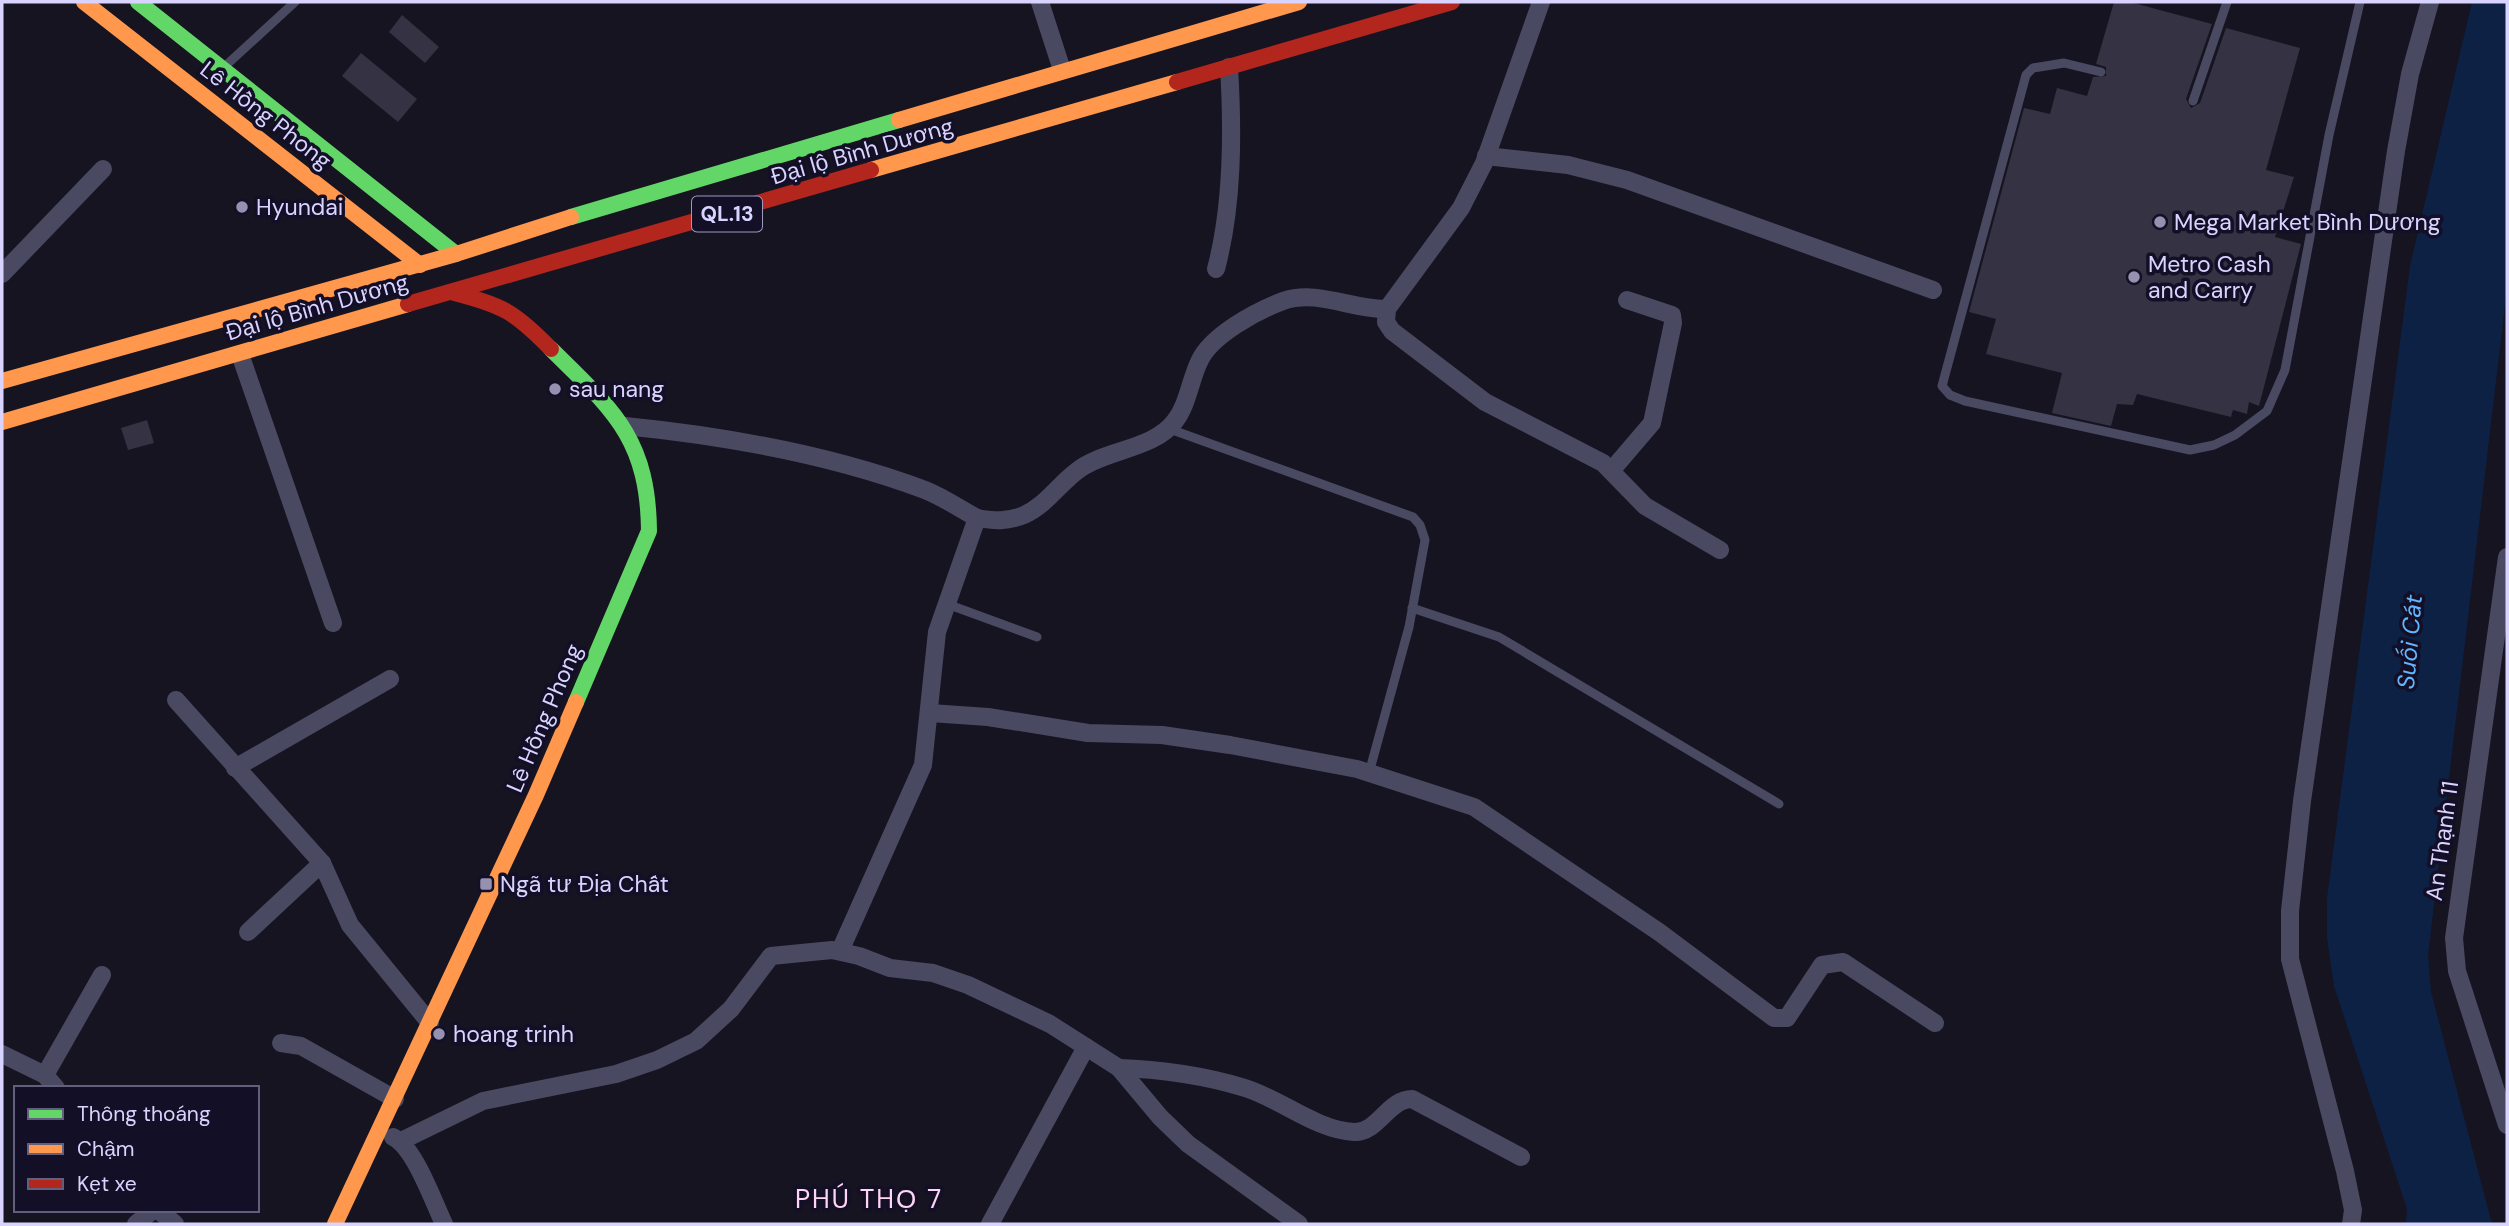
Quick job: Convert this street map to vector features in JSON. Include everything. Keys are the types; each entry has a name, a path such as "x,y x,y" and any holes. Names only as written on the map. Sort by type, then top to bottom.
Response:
{"main road":[{"name":"Lê Hồng Phong","path":"85,2 435,278 504,307 605,402 625,426 641,456 650,509 649,531 536,796 335,1224"},
{"name":"Đại lộ Bình Dương","path":"2,422 240,354 435,278 457,254 1062,70 1299,2"},
{"name":"Đại lộ Bình Dương","path":"2,381 435,278 494,282 1452,2"},
{"name":"Lê Hồng Phong","path":"148,5 222,69 494,282"},
{"path":"494,282 504,307"}],"street":[{"path":"1040,2 1062,70"},
{"path":"1541,2 1486,156 1461,208 1387,309 1386,322 1392,331 1485,402 1603,463 1645,506 1720,550"},
{"path":"2351,1224 2353,1210 2345,1171 2290,958 2290,911 2302,801 2396,150 2410,75 2430,2"},
{"path":"1216,269 1228,190 1231,104 1229,67"},
{"path":"1486,156 1569,165 1628,180 1933,290"},
{"path":"3,271 103,169"},
{"path":"625,426 692,433 793,452 926,491 977,518 1007,521 1036,509 1081,468 1167,428 1181,411 1205,349 1232,328 1282,302 1300,297 1387,309"},
{"path":"1611,471 1652,423 1674,323 1672,316 1627,300"},
{"path":"240,354 333,624"},
{"path":"840,951 923,765 937,632 977,518"},
{"name":"An Thạnh 11","path":"2507,557 2454,937 2457,971 2507,1125"},
{"path":"235,768 390,679"},
{"path":"176,700 322,863 350,925 429,1023"},
{"path":"930,713 988,717 1088,733 1162,736 1369,773 1490,815 1659,932 1774,1018 1787,1018 1822,965 1843,962 1934,1023"},
{"path":"248,932 322,863"},
{"path":"401,1141 483,1101 573,1084 657,1060 711,1030 751,985 771,956 840,951 890,968 933,973 968,985 1050,1024 1119,1068 1151,1107 1188,1144 1299,1224"},
{"path":"2,1054 50,1081 102,975"},
{"path":"281,1043 301,1046 395,1099"},
{"path":"990,1224 1086,1047"},
{"path":"1119,1068 1246,1088 1327,1124 1356,1132 1366,1129 1403,1099 1412,1099 1521,1157"},
{"path":"380,1130 401,1141 444,1224"},
{"path":"136,1224 153,1212"},
{"path":"159,1212 174,1224"}],"lane":[{"path":"222,69 295,2"},
{"path":"2193,101 2227,2"},
{"path":"2101,72 2064,64 2033,68 2026,75 1942,386 1950,395 1965,401 2157,445 2190,450 2214,445 2235,435 2267,411 2285,370 2329,135 2360,2"},
{"path":"1167,428 1413,517 1420,525 1425,540 1412,608 1369,773"},
{"path":"947,604 1037,637"},
{"path":"1412,608 1499,637 1779,804"}],"water":[{"name":"Suối Cát","path":"2472,2 2507,2 2507,288 2428,955 2431,992 2492,1224 2406,1224 2407,1209 2334,986 2327,938 2327,898 2410,266"}],"building":[{"name":"Metro Cash and Carry","path":"2114,2 2130,2 2212,24 2186,99 2191,108 2200,103 2226,28 2300,48 2266,170 2294,177 2275,237 2301,244 2259,406 2249,402 2247,414 2233,410 2231,417 2137,394 2133,405 2117,404 2111,426 2052,413 2062,373 1986,354 1996,319 1969,312 2024,108 2050,114 2057,88 2087,96 2093,77 2106,76 2106,67 2096,64"},
{"path":"402,15 439,47 425,63 389,32"},
{"path":"361,53 417,99 398,122 342,76"},
{"path":"147,420 154,443 128,450 121,428"}],"traffic: fast":[{"path":"138,2 456,254"},
{"path":"571,217 899,120"},
{"path":"551,349 592,390 623,428 642,472 647,499 649,531 576,702"}],"traffic: slow":[{"path":"84,2 420,265"},
{"path":"899,120 1299,2"},
{"path":"871,170 1177,82"},
{"path":"2,381 456,254 571,217"},
{"path":"2,422 408,304"},
{"path":"335,1224 536,795 576,702"}],"traffic: jam":[{"path":"1177,82 1452,2"},
{"path":"408,304 871,170"},
{"path":"451,292 506,311 551,349"}],"place":[{"name":"Hyundai","path":"242,207"},
{"name":"Mega Market Bình Dương","path":"2160,222"},
{"name":"Metro Cash and Carry","path":"2134,277"},
{"name":"sau nang","path":"555,389"},
{"name":"Ngã tư Địa Chất","path":"486,884"},
{"name":"hoang trinh","path":"439,1034"}],"district":[{"name":"PHÚ THỌ 7","path":"869,1199"}]}
